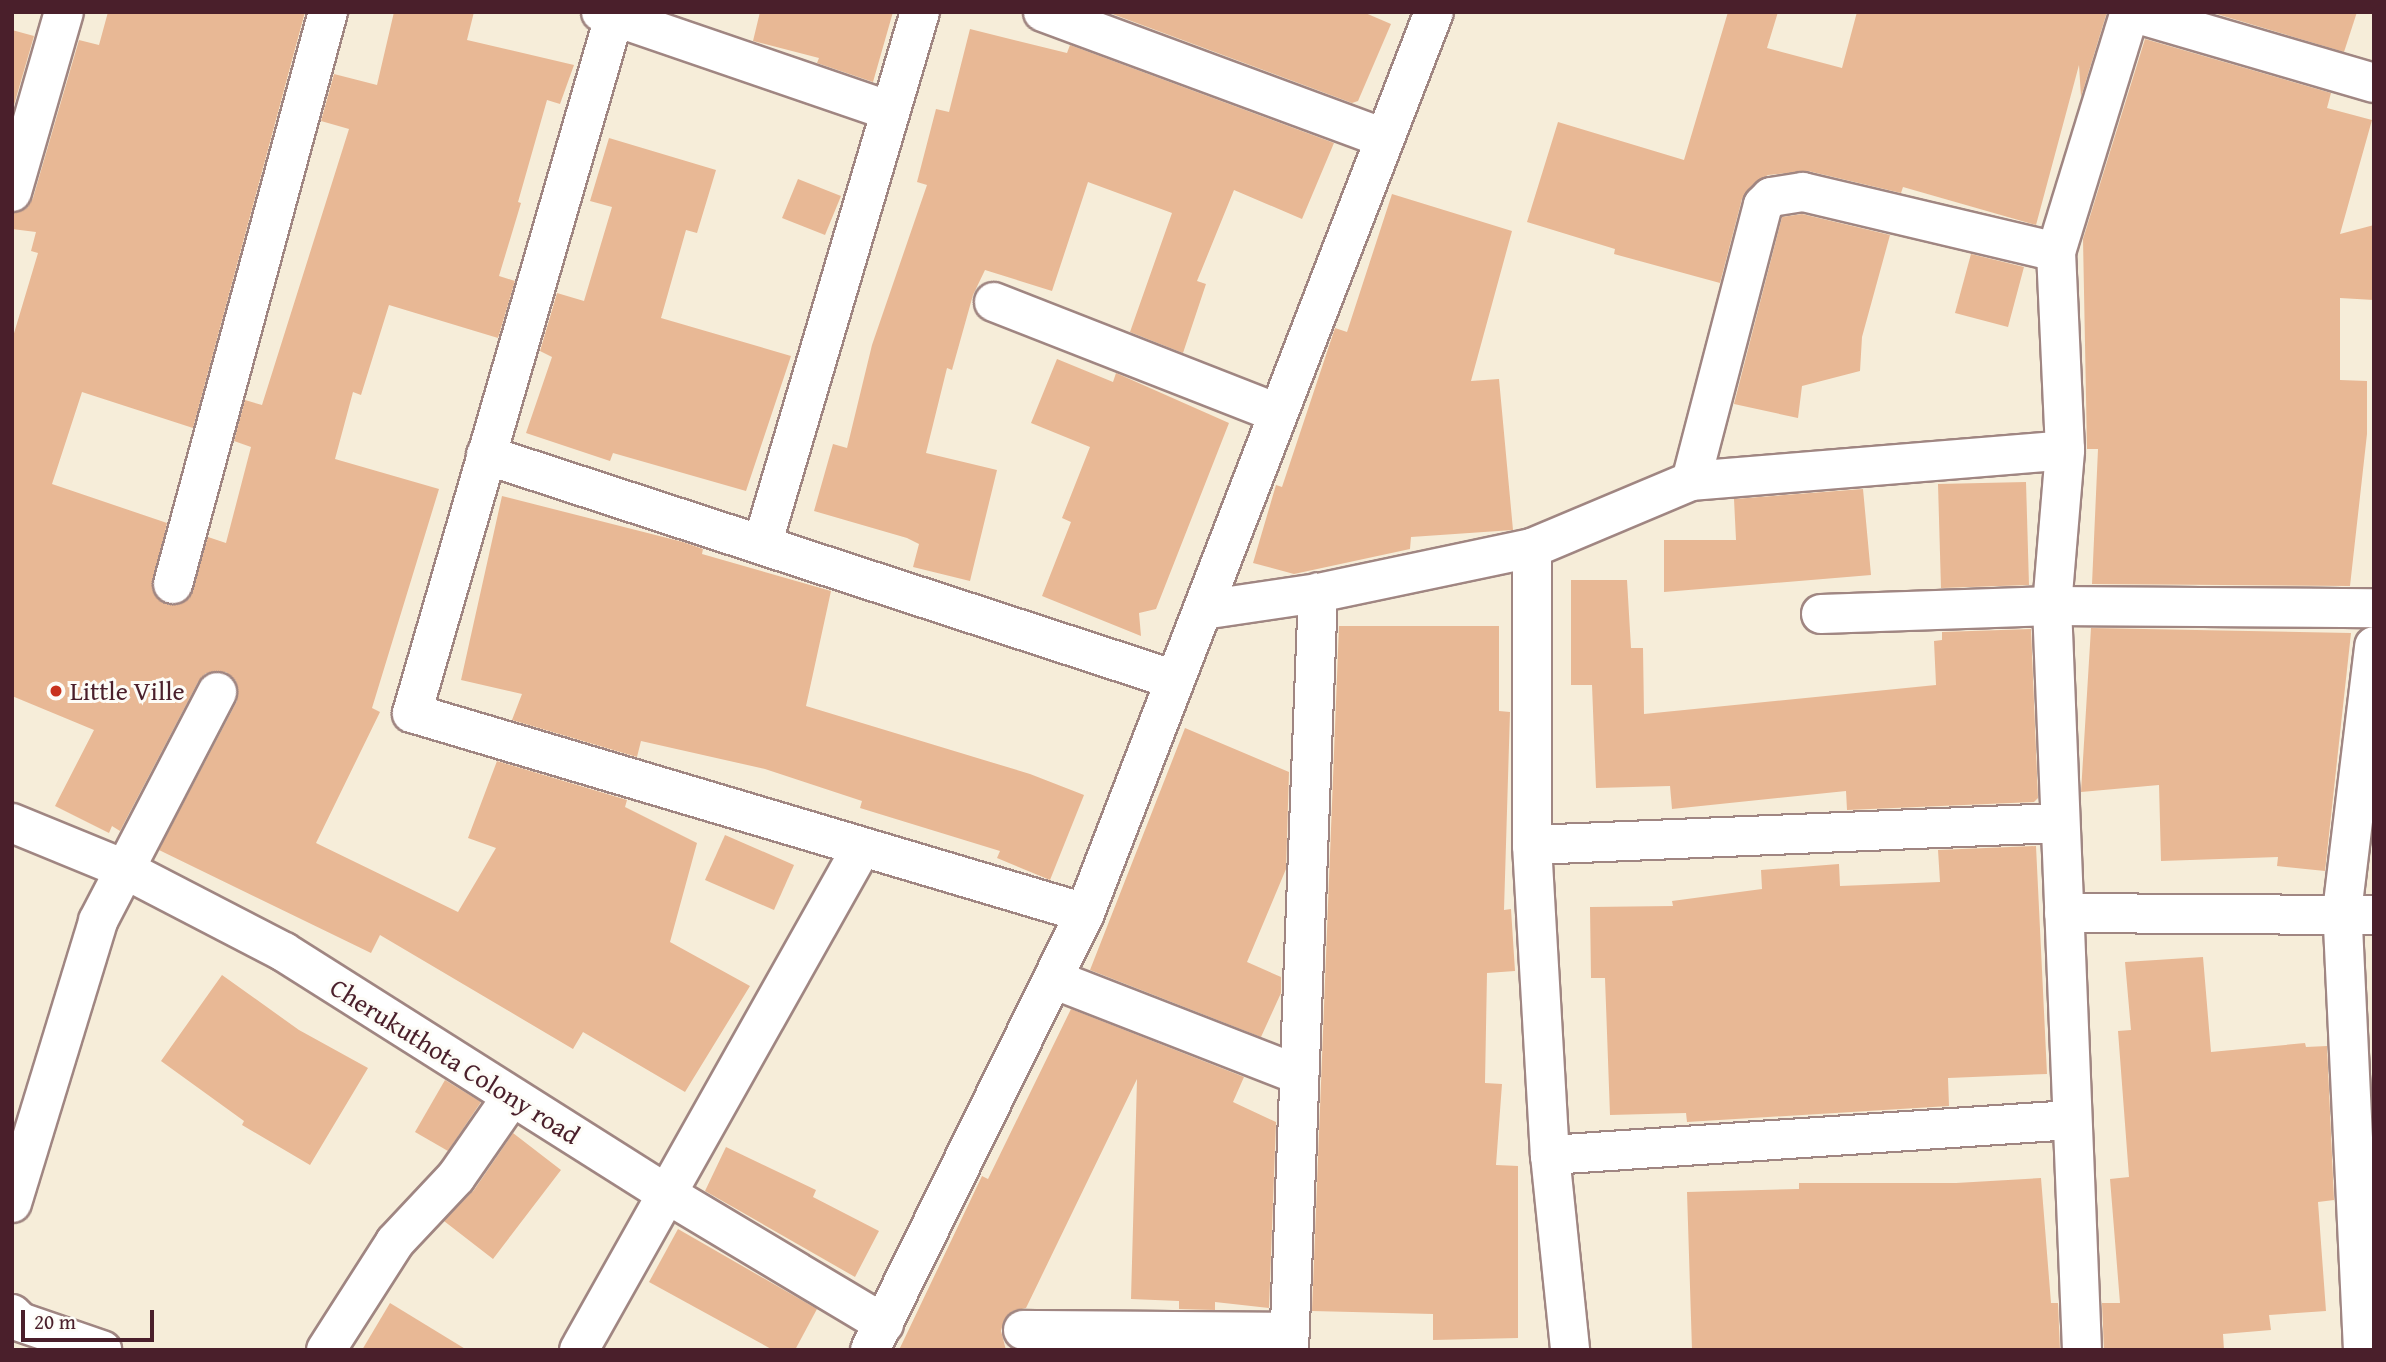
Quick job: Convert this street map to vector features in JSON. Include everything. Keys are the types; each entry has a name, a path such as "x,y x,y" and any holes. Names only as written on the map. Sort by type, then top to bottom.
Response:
{"street":[{"path":"12,192 64,12"},
{"path":"173,584 327,12"},
{"path":"762,545 920,12"},
{"path":"1043,12 1384,138"},
{"path":"877,1337 1085,913 1172,679 1203,610 1434,12"},
{"path":"2082,1350 2052,606 2065,450 2056,251 2131,12 2374,83"},
{"path":"890,111 607,15 412,713 1085,913"},
{"path":"1692,481 1763,205 1771,197 1803,192 2056,251"},
{"path":"994,302 1277,414"},
{"path":"1203,610 1318,593 1532,548 1692,481 2065,450"},
{"path":"486,455 1172,679"},
{"path":"1532,548 1532,845 1550,1155 1570,1350"},
{"path":"1023,1330 1289,1341 1318,593"},
{"path":"1821,614 2052,606 2374,608"},
{"path":"2363,1350 2364,1220 2358,914 2374,646"},
{"path":"12,1203 98,921 217,692"},
{"name":"Cherukuthota Colony road","path":"12,823 124,869 284,952 667,1194 877,1337"},
{"path":"1532,845 2060,823"},
{"path":"579,1350 862,847"},
{"path":"2064,913 2358,914"},
{"path":"1053,979 1299,1075"},
{"path":"326,1350 395,1242 456,1177 511,1097"},
{"path":"1550,1155 2072,1120"},
{"path":"12,1314 20,1322 102,1350"}],"building":[{"path":"108,12 305,12 193,428 82,392 52,484 167,523 152,589 168,605 189,599 208,537 226,543 251,447 234,441 245,400 262,405 349,129 321,121 334,74 377,85 394,12 474,12 467,40 574,65 560,104 547,100 518,202 521,203 499,276 515,281 498,338 389,305 361,395 353,392 335,459 439,489 372,708 380,712 316,843 458,912 496,848 468,838 497,761 627,800 625,807 697,843 670,942 750,986 685,1092 583,1032 573,1049 380,935 371,953 159,850 237,701 236,681 226,672 206,673 198,682 120,831 112,826 109,833 55,806 94,730 12,696 12,340 38,253 31,251 36,232 12,229 12,213 27,208 33,198 79,40 99,45"},
{"path":"760,12 893,12 873,82 817,63 819,58 753,41"},
{"path":"1107,12 1363,12 1391,24 1358,101 1352,103"},
{"path":"1728,12 1778,12 1767,48 1842,68 1857,12 2107,12 2081,97 2079,65 2036,225 1903,187 1901,193 1808,171 1768,175 1756,182 1742,199 1720,283 1614,254 1615,249 1527,222 1558,122 1684,160"},
{"path":"2210,12 2357,12 2344,52"},
{"path":"970,29 1067,53 1070,45 1334,143 1302,219 1234,190 1197,281 1206,284 1183,353 1130,332 1172,213 1088,182 1052,291 985,270 973,295 952,370 947,368 926,453 997,470 970,581 913,567 919,544 907,538 814,511 833,444 847,448 872,345 927,185 917,182 936,109 949,112"},
{"path":"12,30 34,36 12,112"},
{"path":"2145,39 2331,93 2327,108 2372,120 2340,234 2374,225 2374,300 2340,298 2340,380 2367,381 2367,434 2350,586 2092,584 2098,449 2087,449 2083,239"},
{"path":"609,138 716,170 697,233 686,230 661,318 791,356 746,491 613,453 610,461 526,433 552,357 540,351 557,293 584,301 612,207 590,201"},
{"path":"798,179 841,196 825,235 782,218"},
{"path":"1392,194 1512,231 1471,381 1499,379 1513,530 1411,537 1410,549 1294,574 1253,563 1276,485 1282,487 1335,328 1347,332"},
{"path":"1802,214 1890,235 1862,337 1860,371 1802,386 1798,418 1734,404 1782,217"},
{"path":"1971,254 2024,267 2008,327 1955,313"},
{"path":"1057,359 1113,382 1116,373 1229,423 1156,609 1139,613 1141,636 1042,596 1071,522 1062,518 1090,447 1031,423"},
{"path":"2026,482 2029,585 1941,588 1938,484"},
{"path":"1863,489 1871,575 1664,592 1664,540 1736,540 1734,499"},
{"path":"502,496 683,542 703,549 702,554 831,591 806,706 1030,774 1084,795 1050,880 997,858 1000,851 860,808 862,801 765,769 641,741 637,757 512,720 522,694 461,680"},
{"path":"1571,580 1627,580 1631,648 1643,648 1644,714 1936,685 1934,641 1942,640 1942,632 2031,629 2038,798 2034,802 1847,810 1846,791 1672,809 1670,786 1596,788 1592,685 1571,685"},
{"path":"1339,626 1499,626 1499,711 1510,712 1504,910 1511,909 1515,971 1487,973 1485,1083 1502,1084 1496,1165 1518,1166 1518,1338 1433,1340 1433,1314 1312,1311"},
{"path":"2091,628 2351,633 2325,871 2277,866 2278,857 2161,861 2159,785 2081,792"},
{"path":"1185,728 1289,772 1286,869 1247,962 1281,977 1281,993 1261,1037 1090,970"},
{"path":"725,835 794,865 774,910 705,880"},
{"path":"2036,846 2047,1074 1948,1078 1949,1106 1687,1122 1686,1113 1610,1115 1605,978 1591,978 1590,907 1673,906 1672,901 1762,889 1761,870 1839,864 1840,886 1940,882 1938,850"},
{"path":"2203,957 2211,1052 2305,1043 2306,1047 2327,1046 2334,1200 2318,1202 2326,1311 2269,1315 2271,1330 2223,1334 2224,1350 2104,1350 2102,1303 2120,1303 2110,1179 2129,1177 2118,1031 2131,1030 2125,962"},
{"path":"222,975 299,1030 368,1068 310,1165 242,1125 244,1121 161,1061"},
{"path":"1071,1009 1244,1077 1233,1102 1276,1122 1269,1308 1215,1302 1215,1310 1179,1309 1179,1301 1131,1299 1137,1079 1026,1308 1013,1311 1004,1320 1001,1331 1006,1350 899,1350 982,1176 988,1179"},
{"path":"445,1080 481,1102 448,1151 415,1132"},
{"path":"513,1133 561,1170 493,1259 444,1221 474,1190"},
{"path":"726,1147 816,1190 813,1197 879,1231 855,1277 705,1191"},
{"path":"2041,1178 2051,1303 2058,1303 2060,1350 1692,1350 1687,1192 1799,1189 1799,1183 1956,1183"},
{"path":"678,1229 817,1309 795,1350 773,1350 649,1282"},
{"path":"390,1303 467,1350 362,1350"}],"place":[{"name":"Little Ville","path":"56,691"}]}
